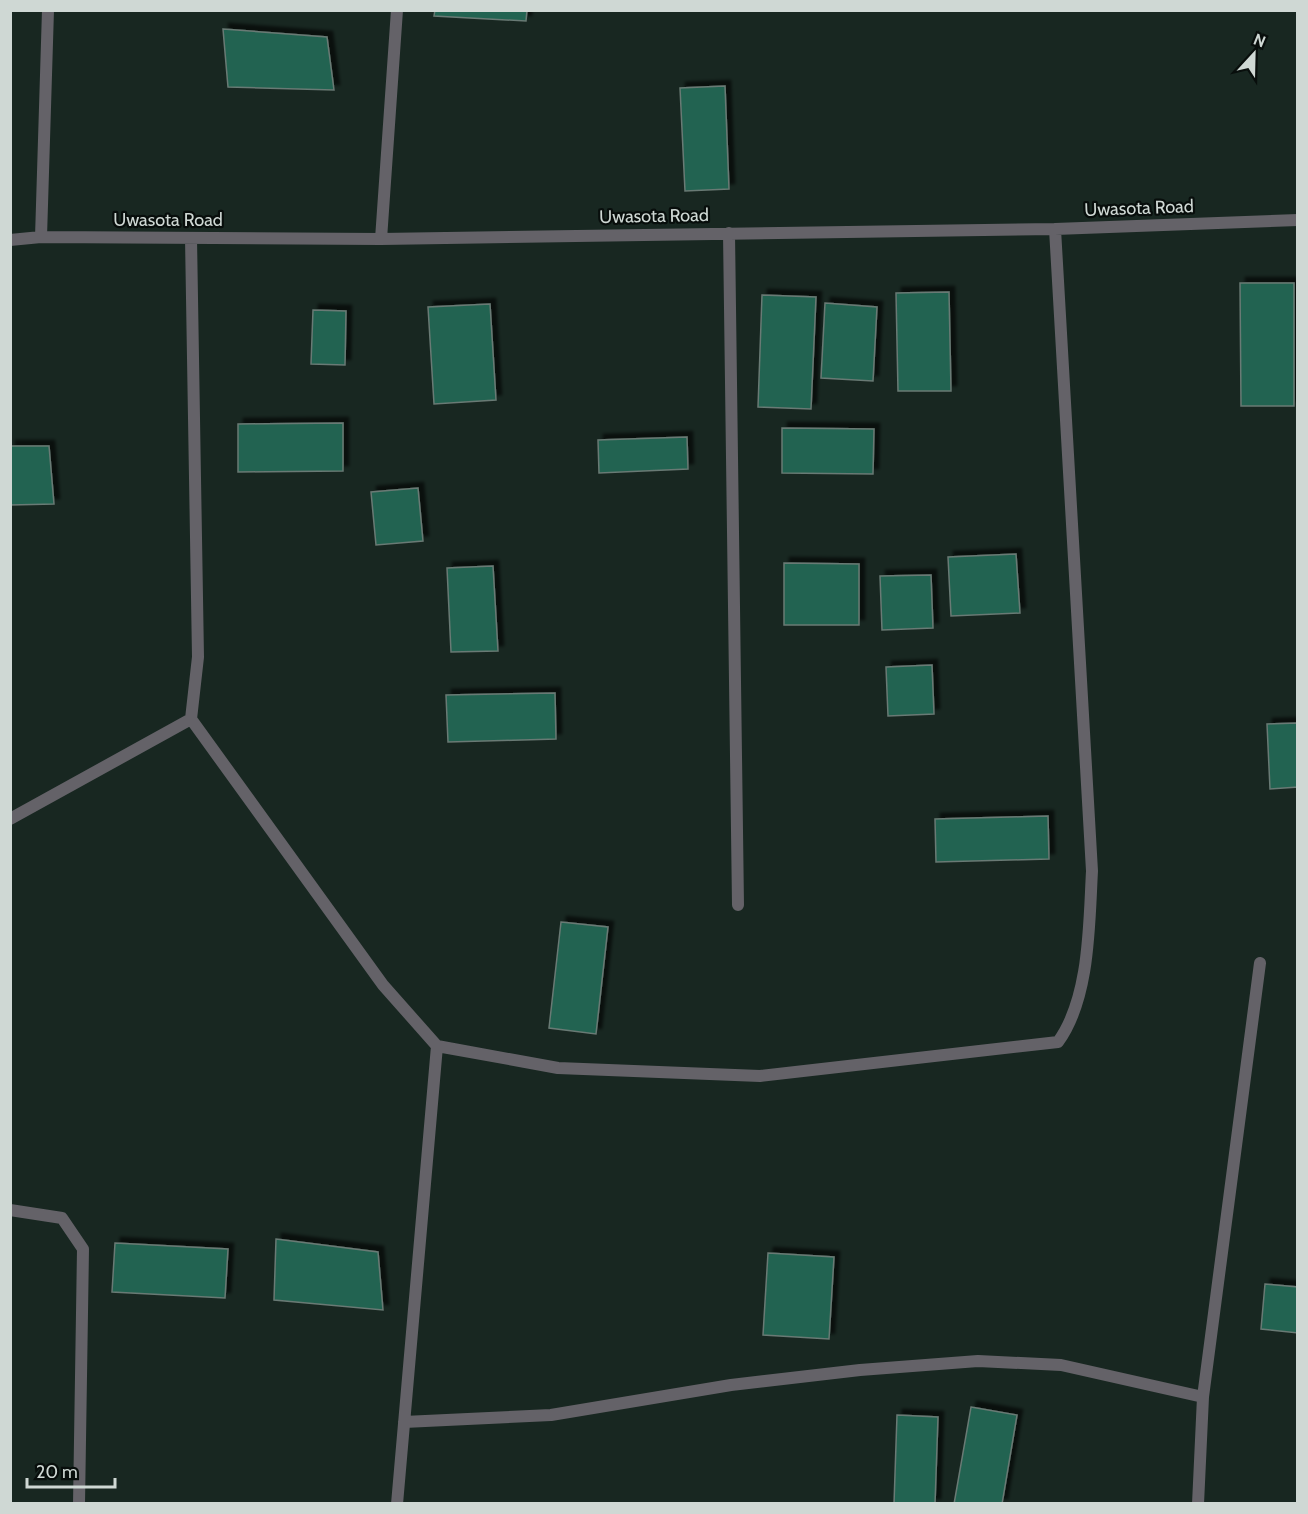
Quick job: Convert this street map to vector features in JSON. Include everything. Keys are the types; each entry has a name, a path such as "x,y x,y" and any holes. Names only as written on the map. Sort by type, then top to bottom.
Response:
{"street":[{"path":"41,237 48,10"},
{"path":"381,239 397,10"},
{"name":"Uwasota Road","path":"10,240 41,237 381,239 1054,229 1298,220"},
{"path":"191,238 198,657 191,719 383,985 437,1046 558,1068 760,1076 1058,1042 1068,1028 1087,962 1092,871 1054,229"},
{"path":"729,233 738,905"},
{"path":"10,819 191,719"},
{"path":"1198,1503 1203,1396 1260,963"},
{"path":"397,1503 437,1046"},
{"path":"10,1210 62,1218 83,1250 79,1503"},
{"path":"404,1422 551,1415 731,1385 860,1370 978,1361 1061,1365 1203,1396"}],"building":[{"path":"435,10 527,10 526,21 434,16"},
{"path":"223,29 327,37 334,90 228,87"},
{"path":"725,86 729,189 685,191 680,88"},
{"path":"1240,283 1294,283 1294,406 1241,406"},
{"path":"949,292 951,391 898,391 896,293"},
{"path":"762,295 816,297 811,409 758,407"},
{"path":"825,303 877,307 873,381 821,378"},
{"path":"490,304 496,400 434,404 428,307"},
{"path":"313,310 346,311 345,365 311,364"},
{"path":"343,423 343,471 238,472 238,424"},
{"path":"782,428 874,429 873,474 782,473"},
{"path":"687,437 688,469 599,473 598,440"},
{"path":"10,446 49,446 54,504 10,505"},
{"path":"418,488 423,541 376,545 371,492"},
{"path":"1016,554 1020,613 951,616 948,557"},
{"path":"784,563 859,564 859,625 784,625"},
{"path":"493,566 498,651 451,652 447,568"},
{"path":"931,575 933,628 882,630 880,576"},
{"path":"932,665 934,714 888,716 886,667"},
{"path":"555,693 556,739 448,742 446,695"},
{"path":"1298,723 1298,787 1270,789 1267,724"},
{"path":"1048,816 1049,859 936,862 935,819"},
{"path":"561,922 608,927 596,1034 549,1028"},
{"path":"276,1239 378,1252 383,1310 274,1300"},
{"path":"115,1243 228,1249 225,1298 112,1292"},
{"path":"768,1253 834,1257 829,1339 763,1335"},
{"path":"1265,1284 1298,1287 1298,1333 1261,1329"},
{"path":"971,1407 1017,1415 1002,1504 954,1504"},
{"path":"897,1415 938,1417 935,1504 894,1504"}]}
